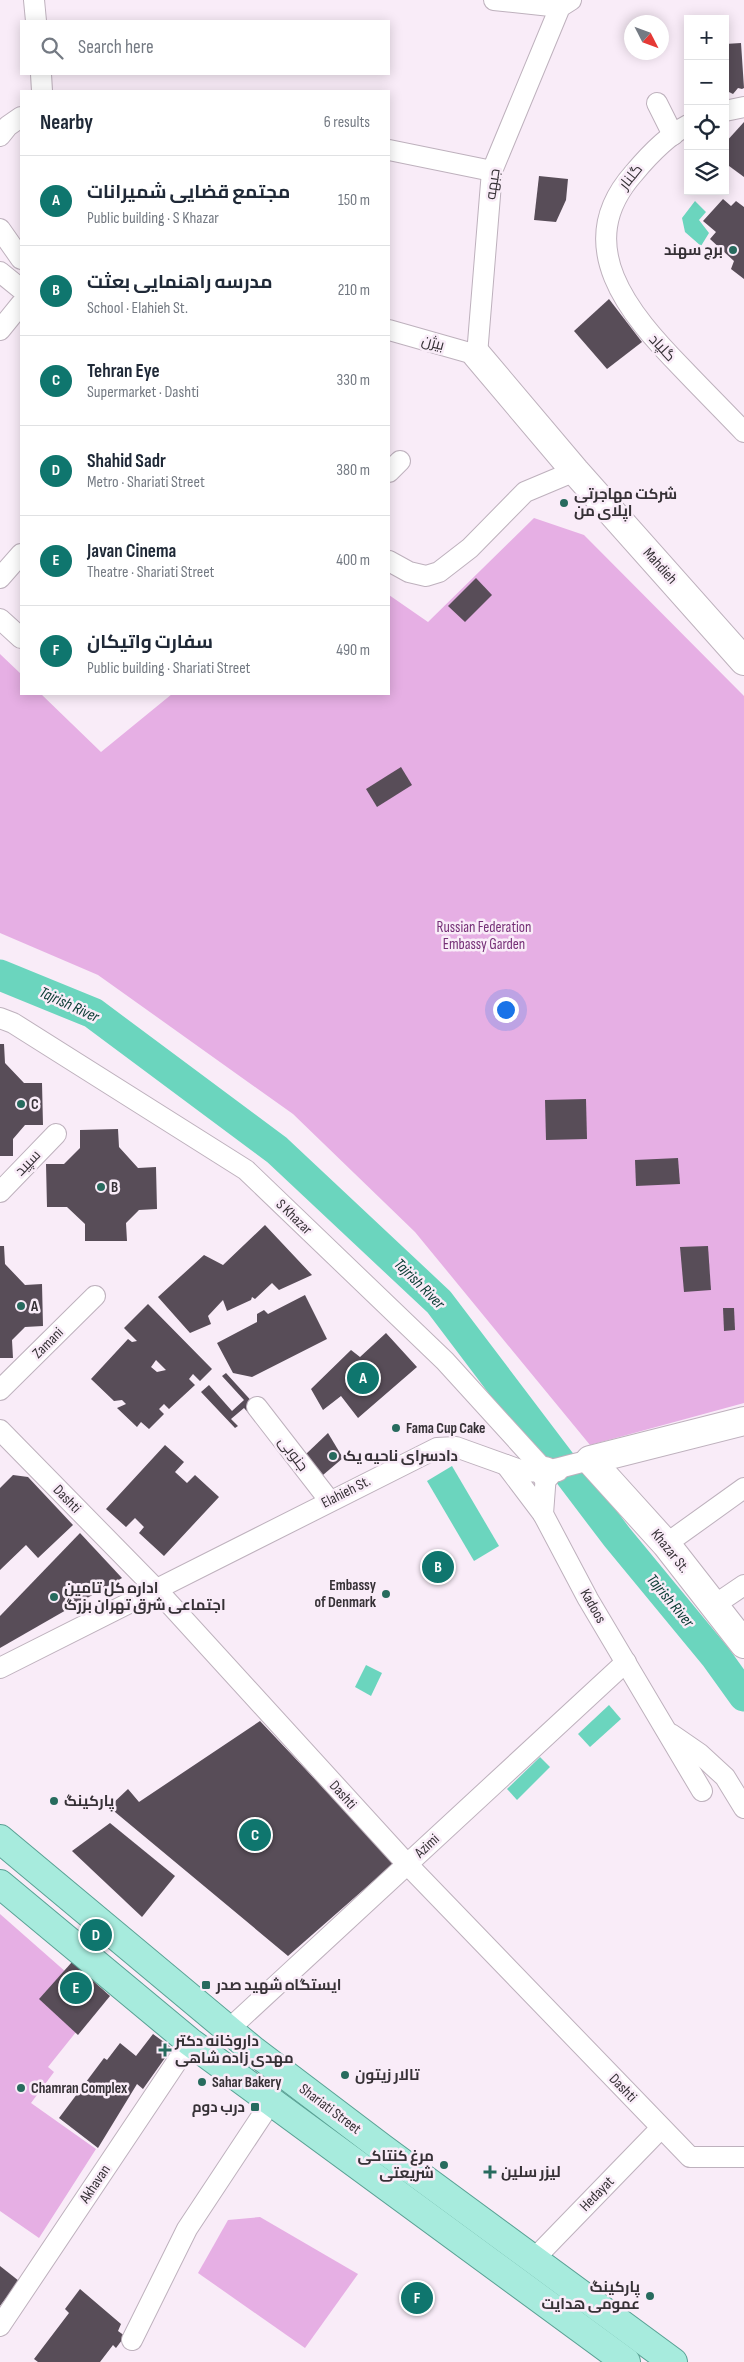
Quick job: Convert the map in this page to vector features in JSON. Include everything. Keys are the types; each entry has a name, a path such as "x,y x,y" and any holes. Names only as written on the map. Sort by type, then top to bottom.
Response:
{"main road":[{"name":"Shariati Street","path":"0,1839 228,2030 382,2148 673,2362"},
{"name":"Shariati Street","path":"0,1884 190,2042 626,2362"}],"street":[{"path":"34,0 36,20"},
{"path":"494,0 565,4"},
{"name":"جبهه","path":"477,355 492,172 565,4"},
{"path":"41,75 42,90"},
{"path":"657,103 680,130"},
{"path":"729,110 744,107"},
{"path":"0,136 8,126 20,118"},
{"name":"گلنار","path":"606,248 606,230 616,197 646,158 680,130"},
{"path":"390,150 492,172"},
{"path":"0,229 20,258"},
{"name":"گلپاد","path":"606,248 608,262 621,294 644,328 744,432"},
{"path":"0,272 20,288"},
{"path":"0,330 20,305"},
{"name":"بیژن","path":"390,330 477,355"},
{"name":"Mahdieh","path":"477,355 575,471 744,661"},
{"path":"390,562 409,572 426,576 439,572 470,548 525,492 575,471"},
{"path":"0,578 20,555"},
{"path":"0,619 20,637"},
{"name":"S Khazar","path":"0,1018 13,1023 246,1170 445,1361 545,1473"},
{"name":"سپید","path":"0,1192 56,1134"},
{"name":"Zamani","path":"0,1390 95,1296"},
{"name":"جنوبی","path":"257,1407 329,1500"},
{"name":"Elahieh St.","path":"0,1668 329,1500 437,1448 456,1447 523,1471 545,1473 744,1421"},
{"name":"Dashti","path":"0,1430 156,1590 407,1864 690,2157 744,2157"},
{"name":"Khazar St.","path":"591,1461 666,1544 744,1644"},
{"name":"Kadoos","path":"506,1465 543,1514 588,1599 702,1791"},
{"path":"543,1514 545,1473"},
{"path":"666,1544 744,1488"},
{"path":"713,1606 744,1585"},
{"name":"Azimi","path":"228,2030 626,1662"},
{"name":"Kadoos","path":"667,1732 700,1754 724,1777 744,1808"},
{"name":"Akhavan","path":"0,2326 190,2042"},
{"path":"132,2340 187,2229 270,2102"},
{"name":"Hedayat","path":"533,2260 661,2128"}],"green space":[{"name":"Russian Federation Embassy Garden","path":"534,518 584,535 744,696 744,1403 590,1445 415,1232 293,1114 98,975 0,933 0,654 20,673 20,695 42,695 101,752 171,695 390,695 390,596 428,622"},
{"name":"Chamran Complex","path":"0,1914 100,2002 48,2067 54,2072 31,2103 96,2149 39,2238 0,2211"},
{"path":"260,2217 358,2274 305,2348 198,2273 228,2220"}],"shaded area":[{"path":"695,201 706,212 699,220 709,233 701,246 685,232 682,218"},
{"path":"452,1466 499,1546 474,1561 427,1481"},
{"path":"366,1665 382,1673 371,1696 355,1687"},
{"path":"609,1705 621,1719 590,1747 578,1734"},
{"path":"540,1757 550,1767 517,1800 507,1789"}],"building":[{"path":"741,43 744,88 738,88 733,94 729,92 729,44"},
{"path":"744,122 744,177 729,166 729,139"},
{"path":"539,176 568,179 566,200 556,222 534,220"},
{"name":"برج سهند","path":"723,199 731,206 736,201 744,207 744,279 731,269 734,261 710,239 716,232 703,221"},
{"path":"609,299 642,342 607,369 574,331"},
{"path":"476,578 492,595 465,622 448,606"},
{"path":"401,767 412,785 377,807 366,789"},
{"name":"C","path":"0,1044 4,1044 5,1063 24,1083 42,1083 43,1125 25,1125 13,1139 13,1156 0,1156"},
{"path":"586,1099 587,1139 546,1140 545,1100"},
{"name":"B","path":"118,1129 119,1147 138,1168 156,1167 157,1209 139,1210 126,1223 127,1241 85,1241 85,1224 67,1207 47,1207 46,1164 64,1164 80,1148 80,1130"},
{"path":"678,1158 680,1184 636,1186 635,1160"},
{"path":"265,1225 312,1275 279,1290 272,1283 255,1299 252,1297 251,1300 227,1311 223,1300 208,1316 211,1324 190,1333 158,1297 204,1255 223,1265"},
{"name":"A","path":"0,1246 4,1246 5,1264 25,1285 42,1284 43,1326 25,1327 12,1340 13,1358 0,1358"},
{"path":"708,1246 711,1290 684,1292 680,1247"},
{"path":"305,1295 327,1339 252,1377 233,1373 217,1343 257,1322 257,1314 264,1310 268,1314"},
{"path":"148,1304 212,1369 200,1381 193,1374 189,1379 195,1385 169,1409 164,1404 159,1409 164,1414 149,1429 141,1422 137,1427 117,1408 126,1404 122,1400 114,1401 91,1379 128,1339 132,1342 137,1341 124,1328","holes":["156,1360 166,1370 157,1372 151,1367"]},
{"path":"723,1308 734,1308 735,1330 724,1331"},
{"path":"386,1333 417,1367 358,1418 341,1396 323,1410 311,1389 351,1350 360,1357"},
{"path":"226,1373 257,1407 257,1413 252,1417 244,1408 231,1419 238,1426 235,1428 201,1392 209,1385 232,1411 244,1400 222,1376"},
{"path":"328,1433 343,1458 323,1475 305,1455"},
{"path":"165,1445 184,1462 175,1472 187,1483 195,1475 219,1497 164,1556 139,1533 144,1527 135,1518 126,1527 106,1509"},
{"path":"13,1475 28,1477 73,1525 38,1558 26,1545 0,1570 0,1488"},
{"name":"اداره کل تامین اجتماعی شرق تهران بزرگ","path":"80,1533 122,1578 0,1648 0,1616"},
{"path":"260,1721 394,1863 288,1956 109,1807 128,1789 139,1802"},
{"path":"110,1823 175,1876 142,1917 72,1851"},
{"path":"72,1962 110,1996 78,2035 39,1999"},
{"path":"153,2034 172,2048 143,2089 137,2084 98,2148 59,2118 104,2058 107,2060 120,2043 136,2056"},
{"path":"0,2266 19,2281 0,2306"},
{"path":"80,2289 121,2324 118,2331 125,2336 116,2348 113,2345 100,2362 38,2362 34,2359 69,2313 65,2309"}],"waterway":[{"name":"Tajrish River","path":"0,975 93,1013 277,1150 439,1302 617,1537 716,1657 744,1696"}],"place":[{"name":"برج سهند","path":"733,250"},
{"name":"شرکت مهاجرتی اپلای من","path":"564,503"},
{"name":"C","path":"21,1104"},
{"name":"B","path":"101,1187"},
{"name":"A","path":"21,1306"},
{"name":"مجتمع قضایی شمیرانات","path":"363,1378"},
{"name":"Fama Cup Cake","path":"396,1428"},
{"name":"دادسرای ناحیه یک","path":"333,1456"},
{"name":"مدرسه راهنمایی بعثت","path":"438,1567"},
{"name":"Embassy of Denmark","path":"386,1594"},
{"name":"اداره کل تامین اجتماعی شرق تهران بزرگ","path":"54,1597"},
{"name":"پارکینگ","path":"54,1801"},
{"name":"Tehran Eye","path":"255,1835"},
{"name":"Shahid Sadr","path":"96,1935"},
{"name":"ایستگاه شهید صدر","path":"206,1985"},
{"name":"Javan Cinema","path":"76,1988"},
{"name":"داروخانه دکتر مهدی زاده شاهی","path":"165,2050"},
{"name":"تالار زیتون","path":"345,2075"},
{"name":"Sahar Bakery","path":"202,2082"},
{"name":"Chamran Complex","path":"21,2088"},
{"name":"درب دوم","path":"255,2107"},
{"name":"مرغ کنتاکی شریعتی","path":"444,2165"},
{"name":"لیزر سلین","path":"490,2172"},
{"name":"پارکینگ عمومی هدایت","path":"650,2296"},
{"name":"سفارت واتیکان","path":"417,2298"}]}
